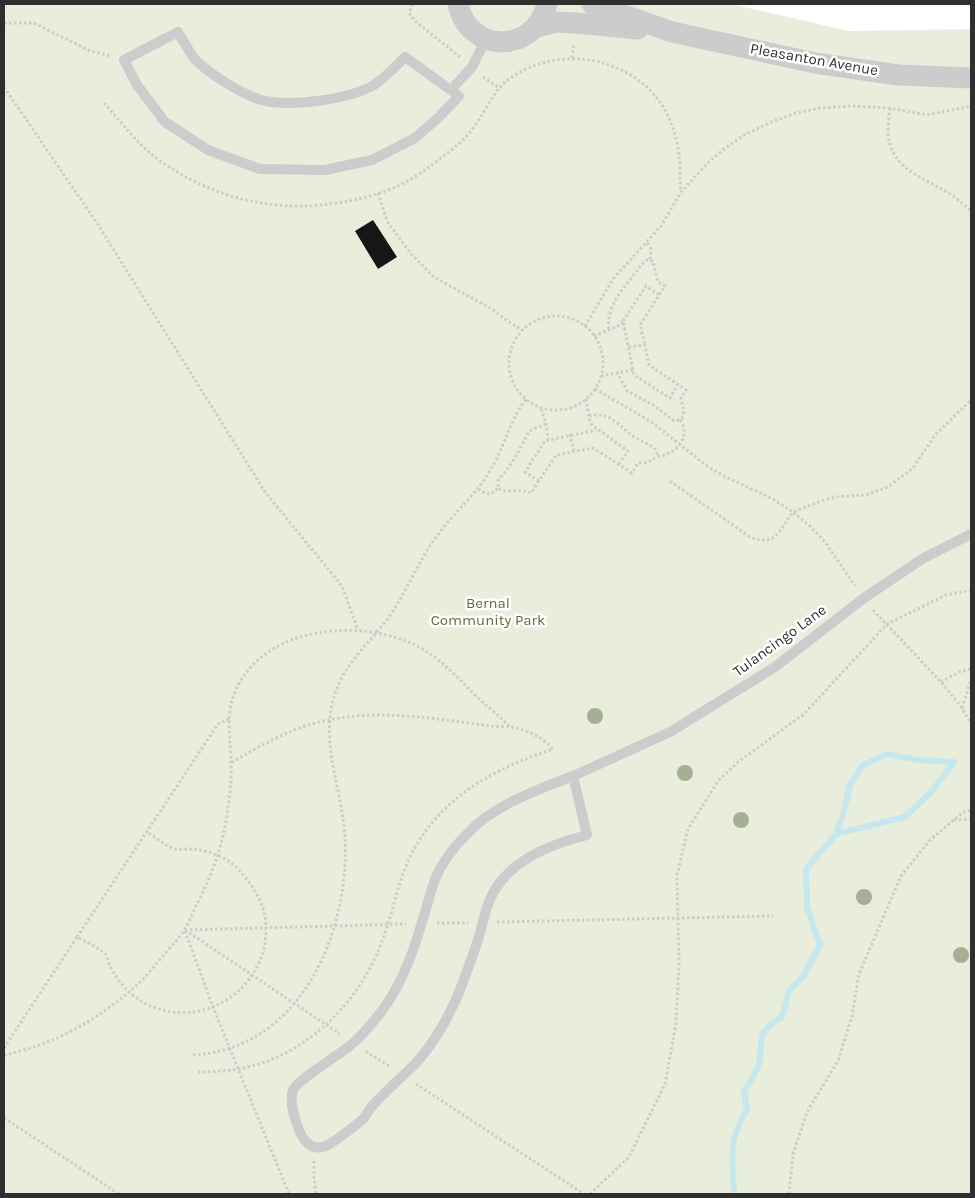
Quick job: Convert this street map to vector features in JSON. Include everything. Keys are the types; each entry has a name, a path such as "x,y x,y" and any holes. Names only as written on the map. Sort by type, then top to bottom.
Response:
{"street":[{"path":"458,4 460,14 469,27 486,39 505,42 518,40 537,27 544,15 547,4"},
{"name":"Pleasanton Avenue","path":"592,4 672,32"},
{"name":"Pleasanton Avenue","path":"537,27 557,22 672,32 815,63 898,76 967,76"}],"lane":[{"path":"178,32 195,58 226,83 259,99 291,103 344,97 373,85 391,72 405,57 451,90 458,96 439,118 415,138 372,160 325,170 260,169 208,150 165,122 137,85 124,60 178,32"},
{"path":"451,90 472,67 486,39"},
{"name":"Tulancingo Lane","path":"314,1148 306,1143 300,1131 291,1102 292,1093 300,1081 354,1043 383,1010 411,957 437,875 452,850 468,832 492,814 523,796 573,776 670,732 775,667 864,598 922,559 971,534"},
{"path":"314,1148 325,1147 362,1119 374,1104 416,1062 431,1042 455,1001 479,936 486,907 501,881 510,871 543,850 587,834 573,776"}],"path":[{"path":"413,4 409,13 415,21 488,81 498,87"},
{"path":"4,23 34,23 90,51 124,60"},
{"path":"4,86 97,223 265,492 342,586 358,630"},
{"path":"585,326 613,279 660,226 681,192 724,149 744,135 796,113 821,108 852,106 890,108 927,115 971,106"},
{"path":"890,108 890,138 896,157 915,176 942,189 958,199 971,211"},
{"path":"378,193 387,222 411,254 434,277 492,309 522,330"},
{"path":"647,242 651,249 650,260"},
{"path":"650,260 655,265 658,282 664,286 640,325 649,365 686,390 681,398 684,412 680,420"},
{"path":"609,329 609,315 615,300 641,265 650,260"},
{"path":"594,336 618,326 646,286 659,295"},
{"path":"552,316 574,320 585,326 594,336 603,355 604,364 595,389 586,399 576,406 564,410 551,410 541,408 518,392 508,367 508,357 516,338 522,330 540,318 552,316"},
{"path":"623,321 634,375 670,398 678,384"},
{"path":"628,347 644,345"},
{"path":"601,376 633,370"},
{"path":"617,372 627,391 653,404 673,420 680,420"},
{"path":"595,389 652,424 715,471 773,499 793,512 825,542 857,588"},
{"path":"193,1055 230,1048 262,1031 294,1004 310,984 322,963 335,926 344,876 345,838 341,802 328,737 329,720 335,693 347,668 390,615 439,532 478,489 494,465 518,410 526,399"},
{"path":"586,399 590,422 596,430 628,451 620,464"},
{"path":"670,481 750,537 760,541 768,541 775,537 793,512 821,500 865,495 888,487 913,468 935,435 971,400"},
{"path":"541,408 548,439"},
{"path":"589,416 597,414 611,418 633,436 655,449 658,452 657,457"},
{"path":"498,488 506,492 523,490 531,493 556,455 593,448 632,473 638,463 651,461 657,457 667,455 679,445 685,435 680,420"},
{"path":"498,488 498,481 512,463 529,432 546,424"},
{"path":"539,481 525,472 545,440 596,430"},
{"path":"570,434 574,451"},
{"path":"478,489 487,495 498,488"},
{"path":"590,1194 629,1157 665,1084 676,1023 679,966 677,875 688,829 718,781 745,757 804,714 888,624 946,595 971,590"},
{"path":"871,608 941,682 962,708 971,724"},
{"path":"4,1055 22,1052 70,1033 110,1007 139,984 184,930 213,871 225,833 231,780 230,708 238,686 249,668 259,658 274,648 293,640 316,634 358,630 376,632 402,640 420,648 447,666 487,707 511,727 541,738 553,749 514,763 483,779 459,796 438,816 419,840 402,873 388,925 366,976 348,1002 326,1025 291,1049 256,1065 239,1069 198,1072"},
{"path":"941,682 960,672 971,669"},
{"path":"962,708 971,680"},
{"path":"231,763 265,742 329,720 371,716 409,716 468,722 492,727 511,727"},
{"path":"4,1048 218,724 229,719"},
{"path":"789,1194 793,1154 801,1129 807,1112 838,1061 852,1016 859,974 900,876 930,840 962,813 971,810"},
{"path":"954,820 971,819"},
{"path":"77,937 106,956 113,972 128,992 141,1002 168,1011 183,1013 213,1007 233,996 252,975 263,951 265,928 263,908 255,892 237,868 218,856 201,850 174,849 147,832"},
{"path":"494,922 773,916"},
{"path":"434,923 470,923"},
{"path":"184,930 410,924"},
{"path":"184,930 584,1194"},
{"path":"184,930 213,1007 289,1194"},
{"path":"4,1118 119,1194"},
{"path":"314,1148 316,1194"}],"green space":[{"name":"Bernal Community Park","path":"4,4 731,4 849,31 971,29 971,1194 4,1194"}],"building":[{"path":"373,220 397,257 378,269 355,231"}],"waterway":[{"path":"836,834 850,785 862,766 887,754 917,760 954,762"},
{"path":"733,1194 732,1157 734,1139 747,1110 744,1091 758,1067 762,1036 767,1028 782,1017 789,991 804,975 820,945 807,907 806,869 836,834 905,817 932,791 954,762"}]}
